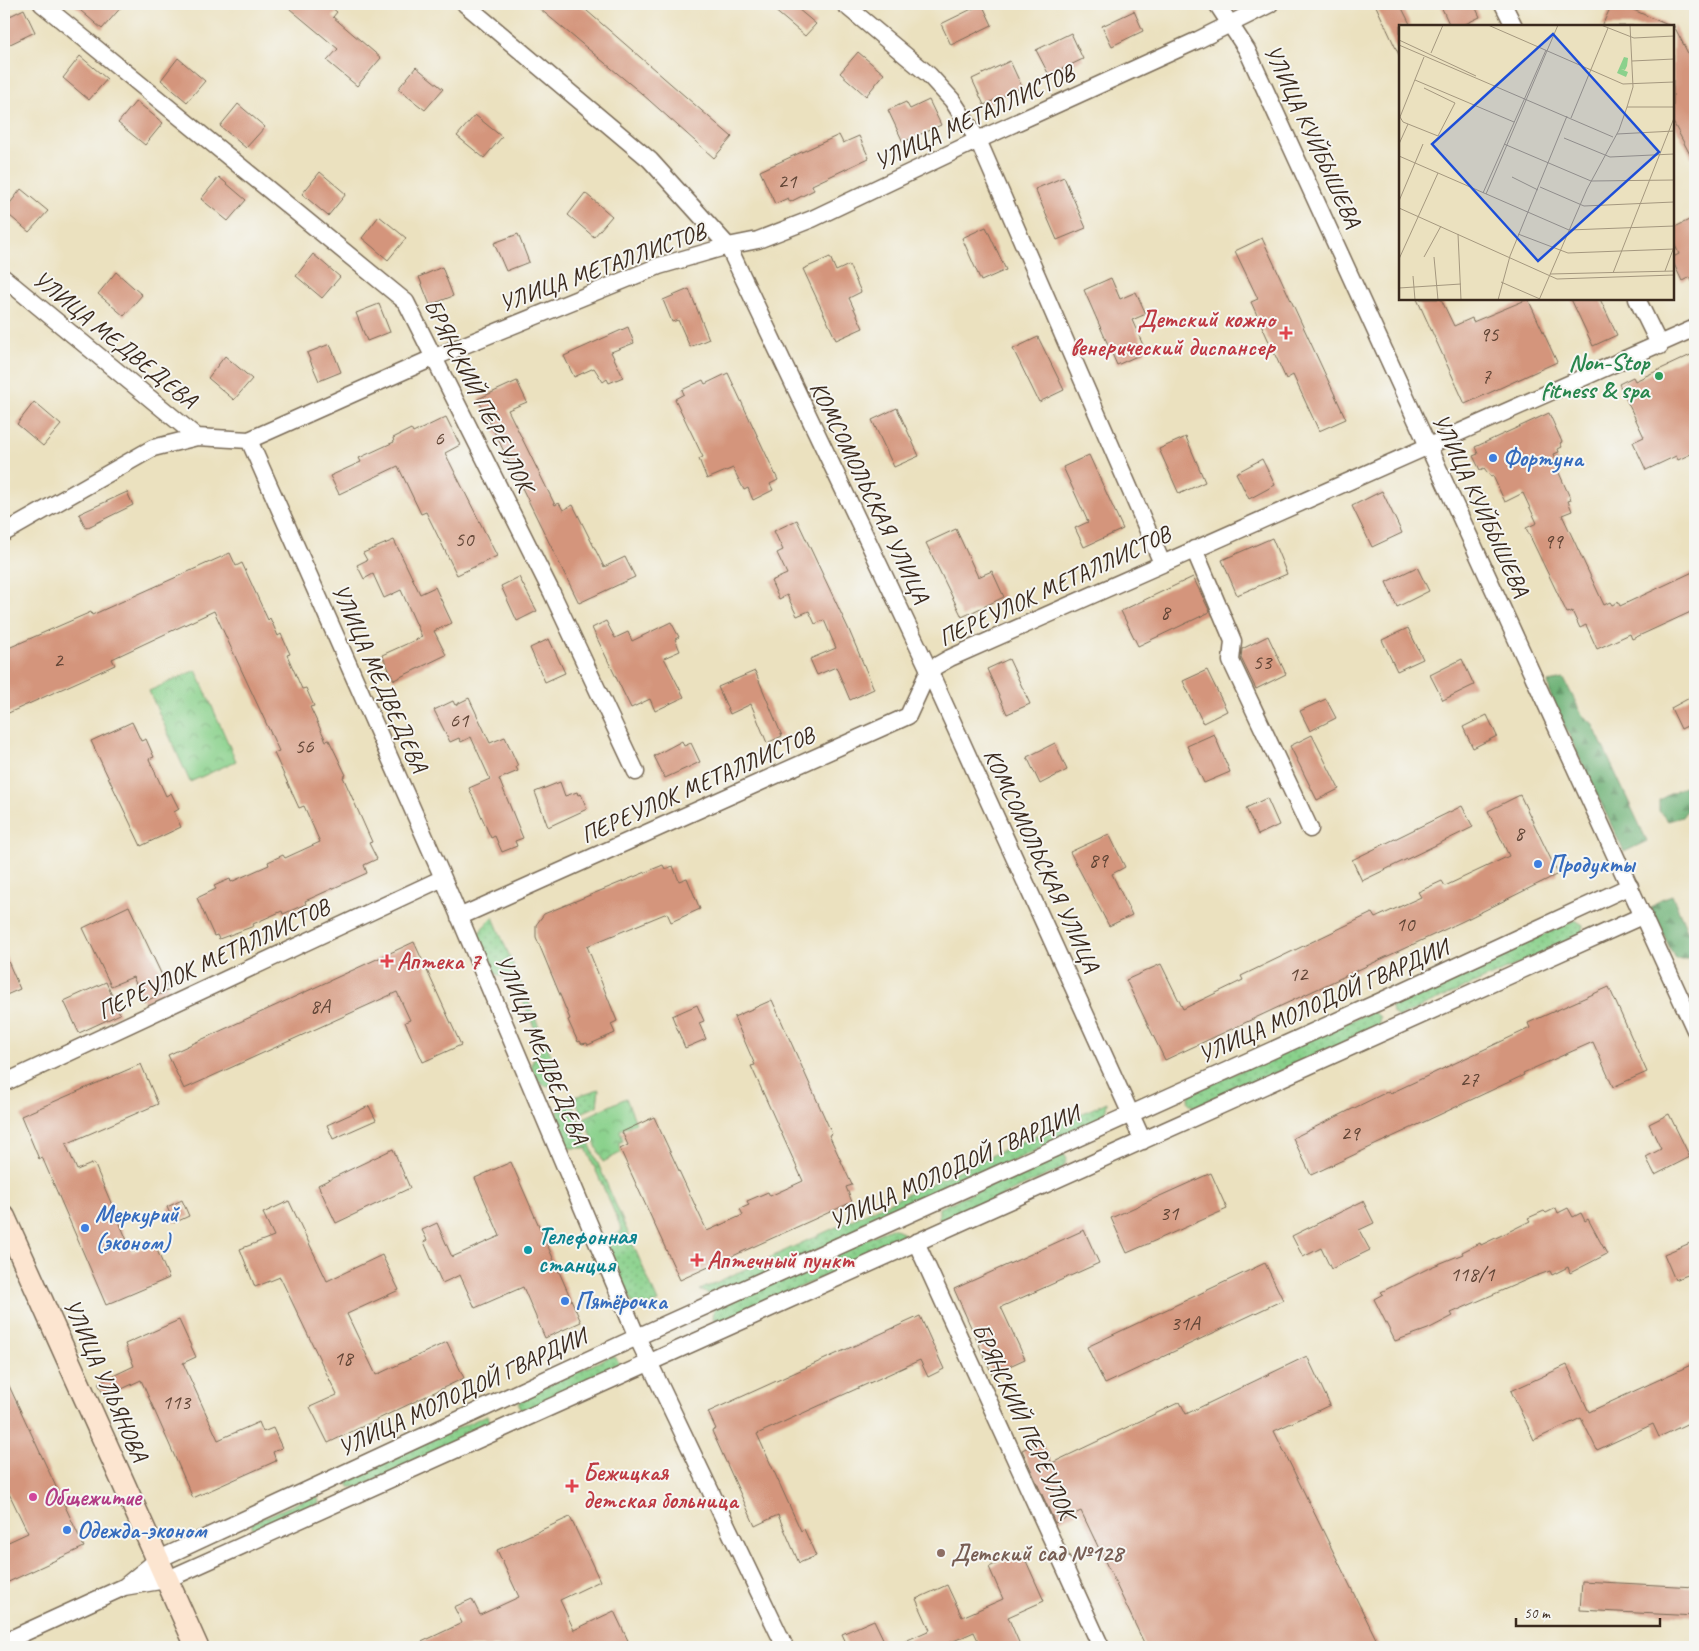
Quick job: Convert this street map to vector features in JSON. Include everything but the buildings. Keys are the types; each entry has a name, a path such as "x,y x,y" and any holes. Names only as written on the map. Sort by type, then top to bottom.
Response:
{"main road":[{"name":"УЛИЦА УЛЬЯНОВА","path":"4,1217 197,1647"}],"street":[{"name":"БРЯНСКИЙ ПЕРЕУЛОК","path":"42,4 406,302 435,356 552,593 636,772"},
{"name":"КОМСОМОЛЬСКАЯ УЛИЦА","path":"465,4 650,160 728,246 929,670 1132,1112 1143,1141"},
{"path":"844,4 929,75 952,100 978,140 1162,562"},
{"name":"УЛИЦА КУЙБЫШЕВА","path":"1217,4 1247,50 1348,266 1428,448 1644,915 1695,1030"},
{"name":"УЛИЦА МЕТАЛЛИСТОВ","path":"4,533 146,452 197,437 249,440 435,356 659,266 728,246 758,240 812,219 1270,4"},
{"path":"1503,4 1514,25"},
{"name":"УЛИЦА МЕДВЕДЕВА","path":"4,278 197,437"},
{"path":"1638,300 1660,346"},
{"name":"ПЕРЕУЛОК МЕТАЛЛИСТОВ","path":"460,917 908,716 929,670 950,658 1162,562 1660,346 1695,328"},
{"name":"УЛИЦА МЕДВЕДЕВА","path":"249,440 460,917 637,1337 785,1647"},
{"path":"1194,548 1233,641 1231,661 1310,829"},
{"name":"ПЕРЕУЛОК МЕТАЛЛИСТОВ","path":"4,1083 443,878"},
{"name":"УЛИЦА МОЛОДОЙ ГВАРДИИ","path":"4,1642 124,1587 157,1560 637,1337 1630,886"},
{"name":"УЛИЦА МОЛОДОЙ ГВАРДИИ","path":"124,1587 166,1580 1644,915"},
{"name":"БРЯНСКИЙ ПЕРЕУЛОК","path":"916,1242 1102,1647"}],"green space":[{"path":"196,670 236,761 190,782 149,691"},
{"path":"1564,679 1582,715 1592,723 1647,841 1624,852 1551,697 1548,682"},
{"path":"1695,780 1695,804 1690,806 1682,817 1668,821 1659,811 1659,800"},
{"path":"1672,895 1695,948 1695,952 1686,959 1675,959 1651,908 1661,899"},
{"path":"493,917 563,1084 547,1086 541,1084 532,1069 535,1057 543,1048 513,978 498,975 493,971 486,959 478,936 483,927"},
{"path":"1575,920 1583,925 1581,936 1399,1017 1392,1011 1391,1006"},
{"path":"1372,1011 1380,1017 1378,1027 1196,1109 1188,1102 1190,1094"},
{"path":"599,1089 597,1106 581,1113 574,1097"},
{"path":"626,1098 636,1123 620,1130 623,1141 618,1143 622,1152 603,1162 584,1118"},
{"path":"570,1099 658,1302 636,1312 608,1247 612,1238 622,1230 586,1148 569,1148 561,1136 557,1115 563,1103"},
{"path":"1107,1102 1105,1116 1098,1122 715,1297 700,1290"},
{"path":"1063,1153 1067,1159 1063,1168 944,1222 939,1219 939,1208"},
{"path":"891,1228 903,1234 900,1242 723,1322 717,1322 713,1318 714,1308"},
{"path":"609,1357 614,1357 619,1362 617,1370 528,1412 521,1410 519,1404 522,1398"},
{"path":"487,1415 492,1424 487,1430 359,1487 349,1487 346,1479"},
{"path":"317,1494 319,1503 259,1532 252,1527 252,1523"}],"place":[{"name":"Детский кожно венерический диспансер","path":"1286,333"},
{"name":"Non-Stop fitness & spa","path":"1659,376"},
{"name":"Фортуна","path":"1493,458"},
{"name":"Продукты","path":"1538,864"},
{"name":"Аптека 7","path":"387,961"},
{"name":"Меркурий (эконом)","path":"85,1228"},
{"name":"Телефонная станция","path":"528,1250"},
{"name":"Аптечный пункт","path":"697,1260"},
{"name":"Пятёрочка","path":"565,1301"},
{"name":"Бежицкая детская больница","path":"572,1486"},
{"name":"Общежитие","path":"33,1497"},
{"name":"Одежда-эконом","path":"67,1530"},
{"name":"Детский сад №128","path":"941,1553"}]}
